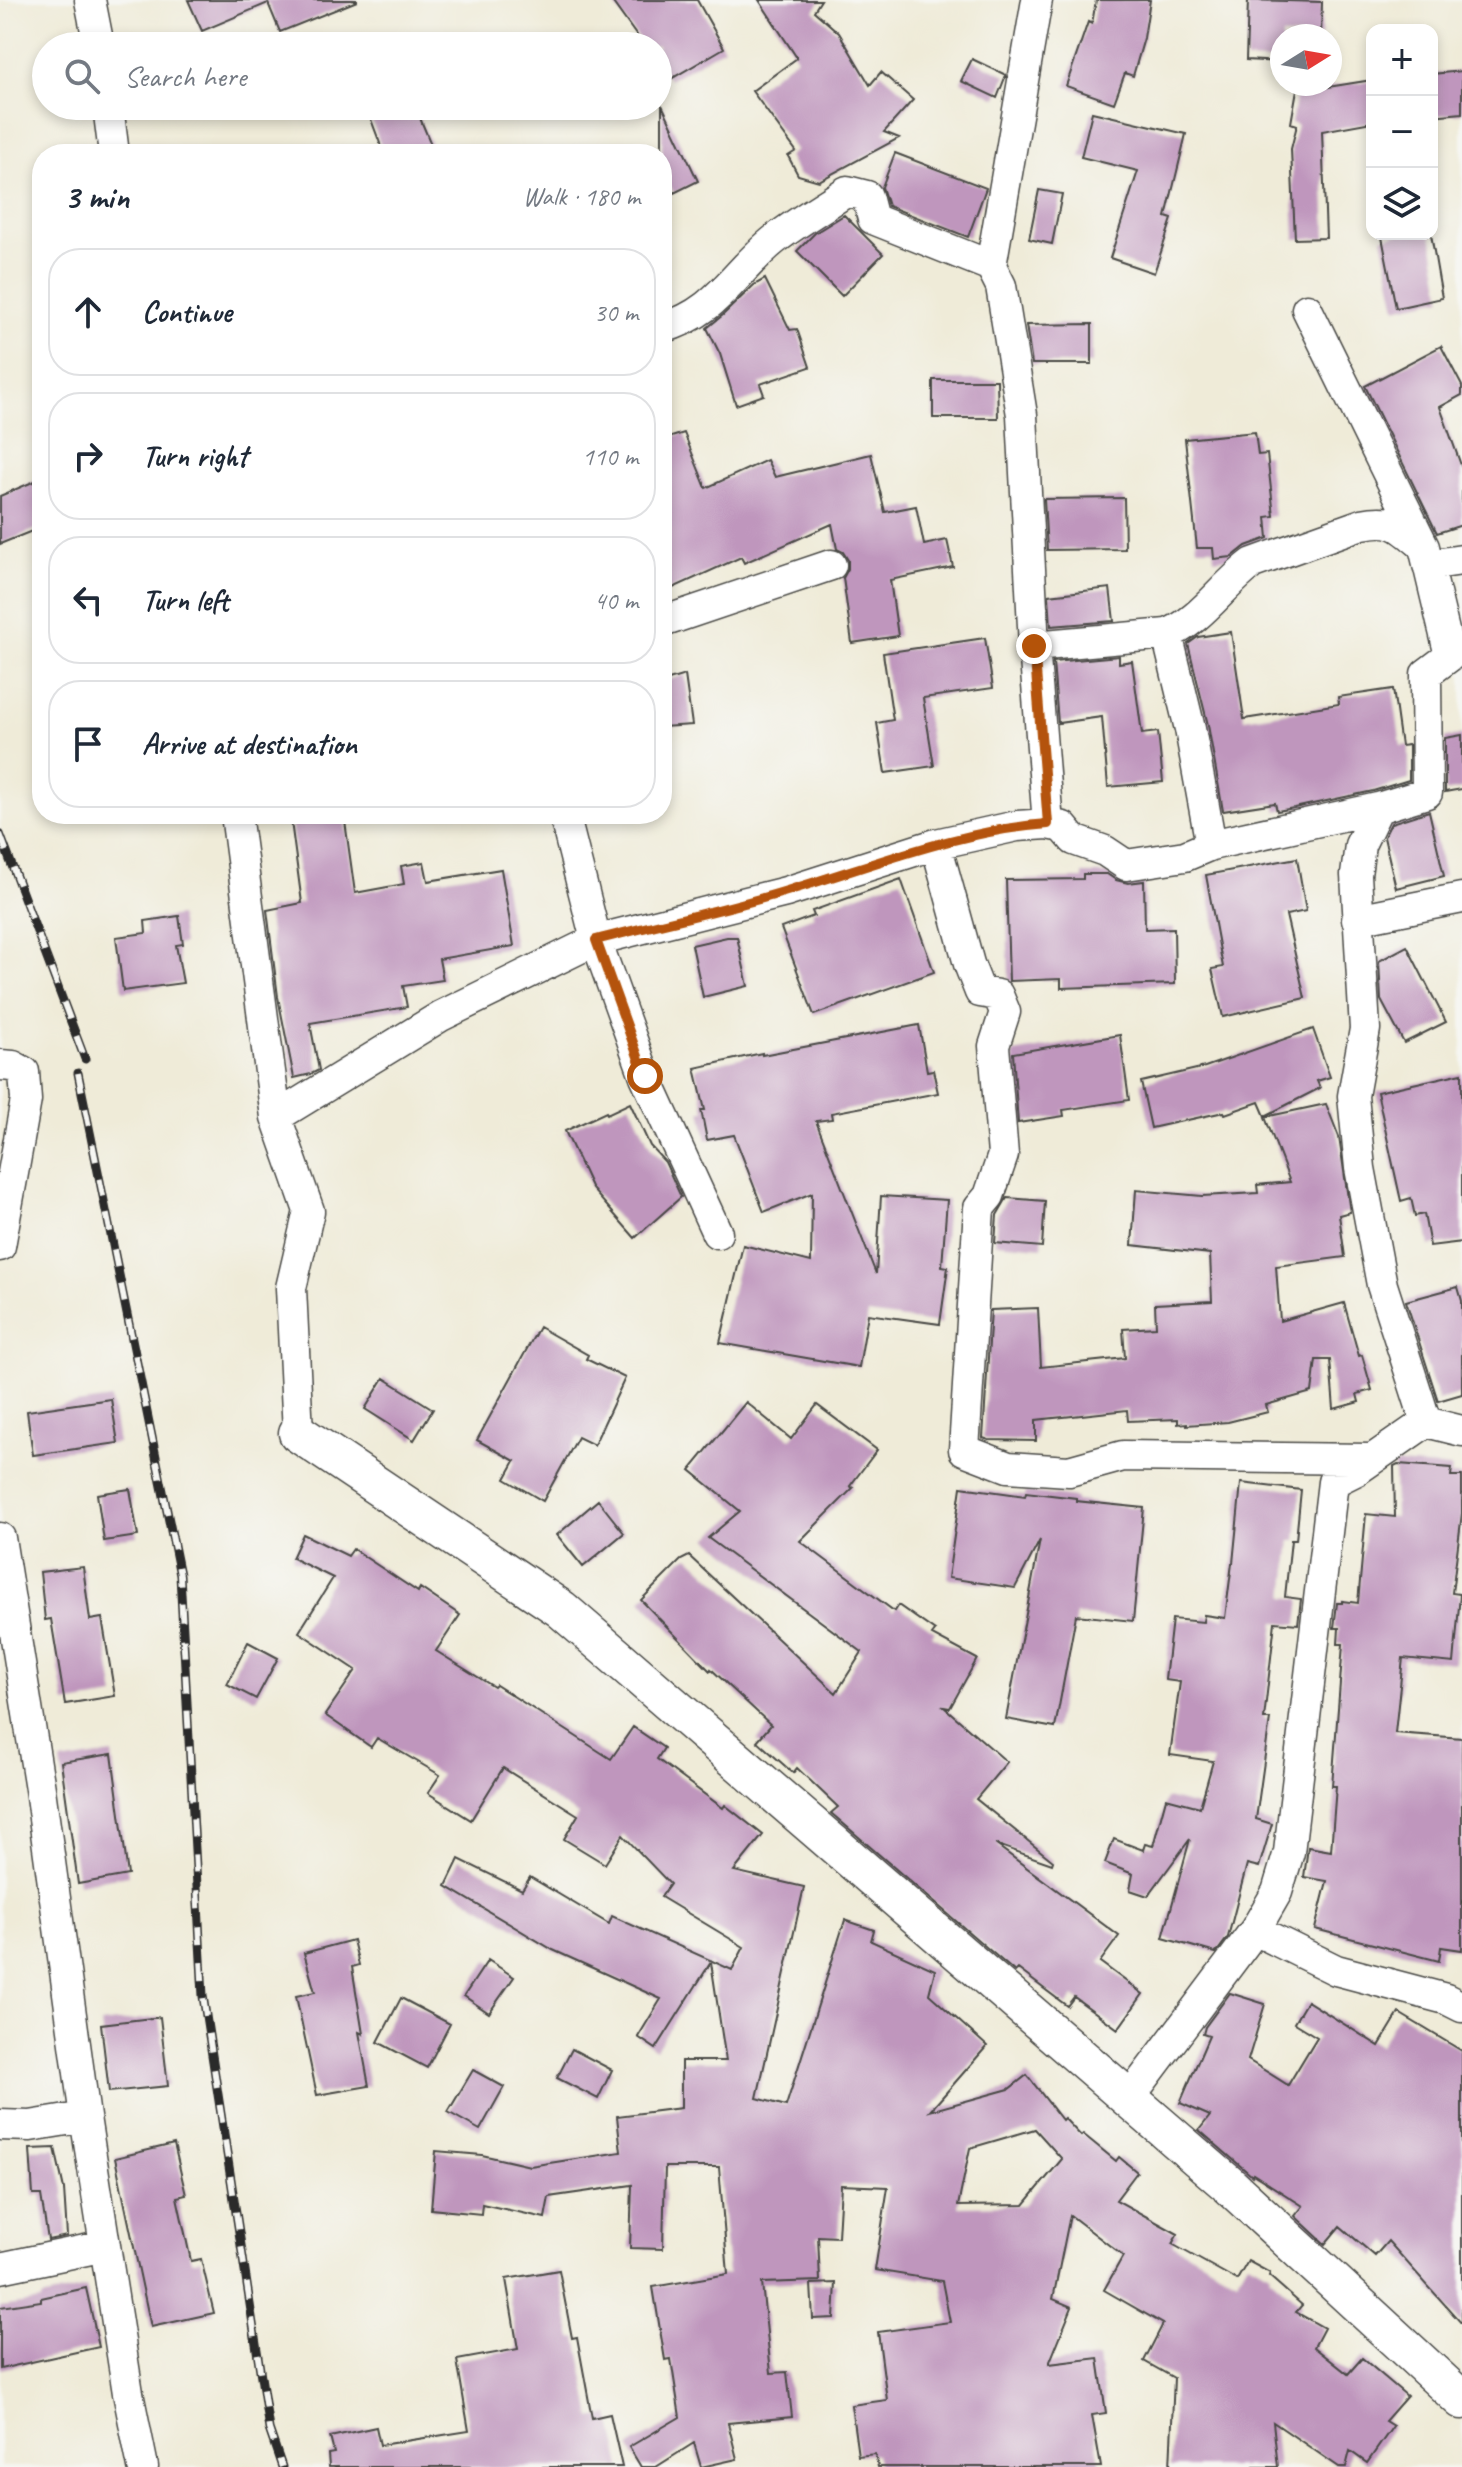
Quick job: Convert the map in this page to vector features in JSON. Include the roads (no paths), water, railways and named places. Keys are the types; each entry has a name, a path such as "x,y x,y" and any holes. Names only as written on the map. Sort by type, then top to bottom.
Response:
{"street":[{"path":"90,0 96,32"},
{"path":"1037,0 991,266 1001,286 1022,415 1034,646 1048,824"},
{"path":"110,120 113,144"},
{"path":"672,325 708,306 773,241 847,191 867,196 873,219 991,266"},
{"path":"276,1117 441,1016 596,940 786,892 936,844 1017,826 1048,824 1063,827 1074,840 1105,851 1126,865 1185,856 1211,845 1378,808 1427,793 1426,674 1450,656 1426,556 1307,309"},
{"path":"1034,646 1167,634 1182,629 1238,573 1253,563 1381,520 1399,525 1426,556 1462,560"},
{"path":"672,619 831,565"},
{"path":"1167,634 1190,729 1211,845"},
{"path":"1378,808 1360,845 1356,875 1365,1029 1353,1096 1360,1168 1382,1285 1426,1422"},
{"path":"1328,819 1360,845"},
{"path":"237,824 276,1117 309,1211 291,1288 298,1433 561,1609 1229,2185 1462,2400"},
{"path":"567,824 596,940 645,1076 717,1233"},
{"path":"936,844 969,964 980,992 998,995 1005,1012 994,1046 1003,1155 989,1196 979,1208 964,1450 1008,1467 1069,1471 1123,1456 1372,1459"},
{"path":"1357,919 1462,898"},
{"path":"0,1065 13,1066 24,1072 26,1100 0,1246"},
{"path":"1129,2098 1255,1930 1277,1892 1289,1852 1333,1482 1426,1422 1462,1431"},
{"path":"0,1538 40,1789 85,2117 128,2393 143,2467"},
{"path":"1255,1930 1336,1970 1446,1999 1462,2007"},
{"path":"0,2125 30,2126 85,2117"},
{"path":"0,2268 105,2246"}],"railway":[{"path":"0,834 85,1059"},
{"path":"78,1073 180,1575 203,1996 269,2429 282,2467"}]}
